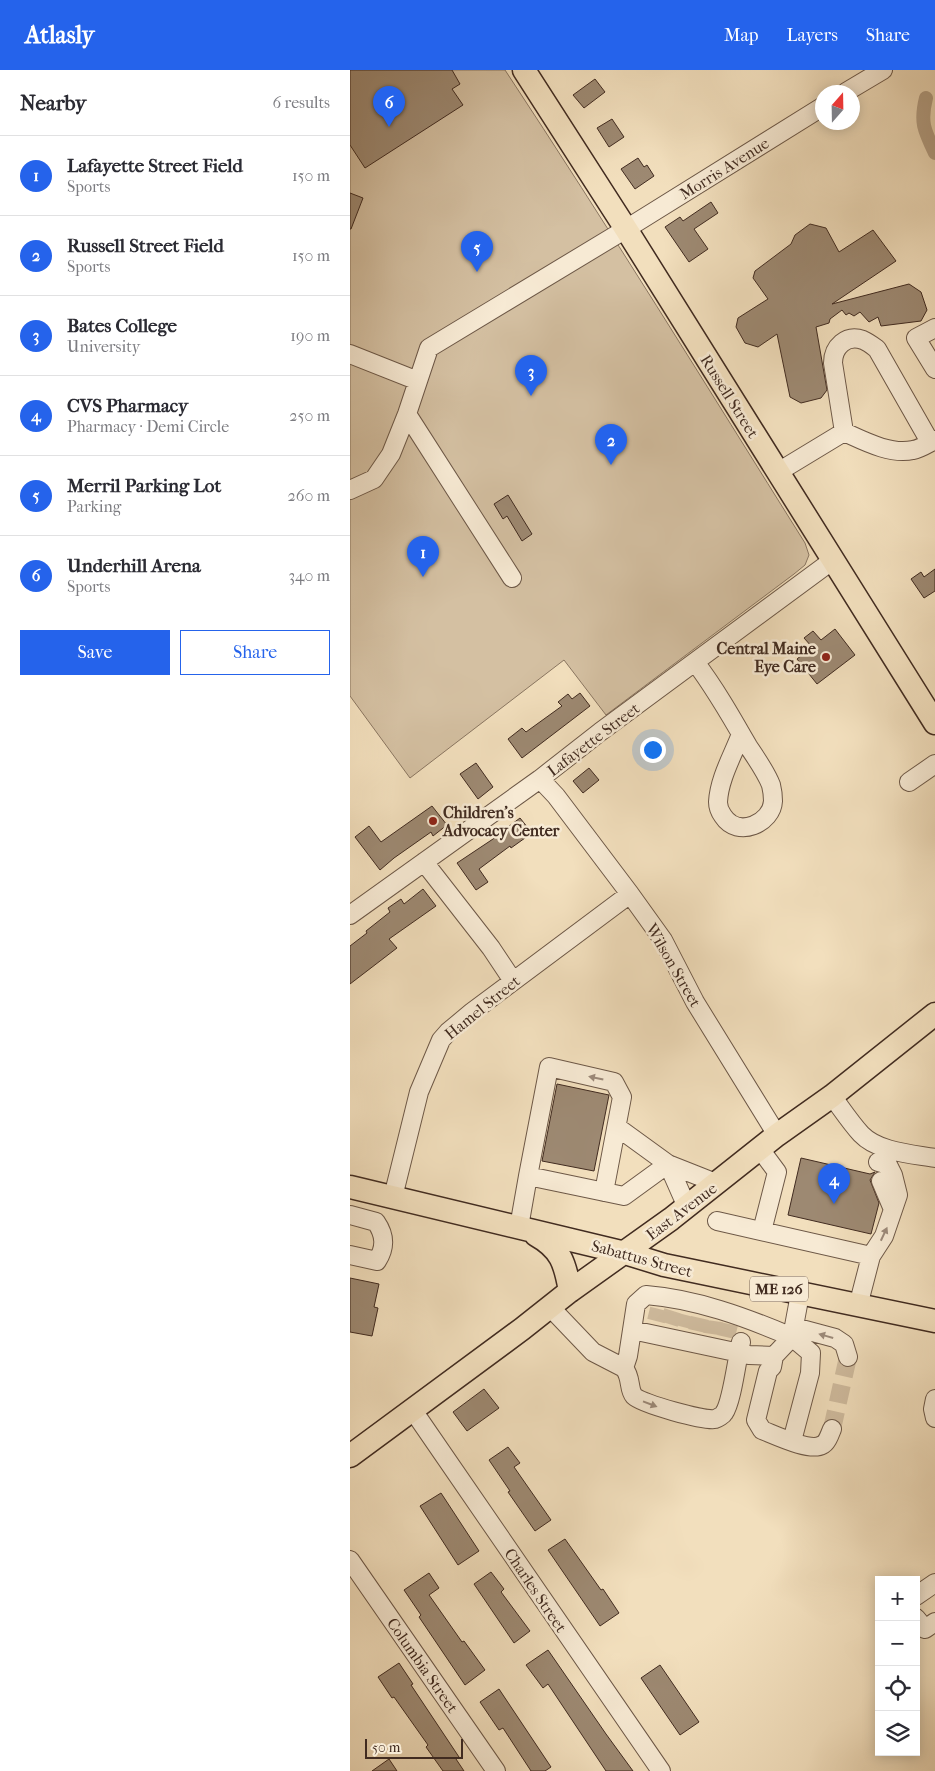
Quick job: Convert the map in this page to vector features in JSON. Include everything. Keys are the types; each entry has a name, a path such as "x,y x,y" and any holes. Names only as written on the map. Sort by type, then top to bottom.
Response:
{"main road":[{"name":"Russell Street","path":"524,70 626,229 935,723"},
{"name":"East Avenue","path":"351,1453 687,1207 935,1014"},
{"name":"Sabattus Street","path":"350,1187 625,1253 664,1266 935,1321"},
{"path":"522,1228 546,1241 557,1250 564,1262 570,1291"}],"street":[{"path":"858,85 883,70"},
{"name":"Morris Avenue","path":"350,490 374,480 390,454 407,414 429,348 626,229 815,111"},
{"path":"935,328 916,338 935,369"},
{"path":"850,338 863,340 877,349 933,441 914,450 896,451 844,432 833,353 850,338"},
{"path":"350,354 418,381"},
{"path":"407,414 512,578"},
{"path":"778,472 844,432"},
{"name":"Lafayette Street","path":"350,915 540,778 833,560"},
{"path":"695,662 742,734 771,785 772,806 765,817 747,828 734,827 726,821 718,807 722,781 742,734"},
{"path":"909,782 935,764"},
{"name":"Wilson Street","path":"540,778 556,796 663,940 769,1142 777,1172 762,1231"},
{"path":"424,862 491,948 513,981"},
{"name":"Hamel Street","path":"393,1197 419,1092 441,1040 466,1016 630,894"},
{"path":"522,1228 528,1176 549,1068 614,1082 622,1097 604,1192"},
{"path":"832,1096 861,1134 878,1165 894,1210 884,1236 870,1256 858,1306"},
{"path":"617,1127 668,1164 716,1183"},
{"path":"878,1165 935,1158"},
{"path":"528,1176 624,1196 668,1164"},
{"path":"668,1164 687,1207"},
{"path":"350,1215 376,1222 382,1231 384,1239 382,1253 377,1261 350,1255"},
{"path":"350,1219 356,1224 369,1227 375,1233 376,1238 375,1246 367,1253 350,1249"},
{"path":"717,1221 870,1256"},
{"path":"800,1294 792,1332 768,1371 756,1420 762,1430 808,1446 821,1446 825,1443 832,1429"},
{"path":"624,1368 636,1304 646,1295 749,1355 773,1362"},
{"path":"550,1307 593,1352 624,1368 629,1375 630,1389 634,1396 666,1409 714,1419 724,1414 728,1405 699,1325"},
{"path":"632,1330 699,1325 792,1332 835,1338 844,1344 848,1357"},
{"path":"792,1332 812,1353 810,1373 792,1441"},
{"path":"935,1399 933,1409 935,1418"},
{"name":"Charles Street","path":"412,1409 660,1771"},
{"name":"Columbia Street","path":"350,1560 496,1771"},
{"path":"920,1593 935,1583"},
{"path":"918,1621 925,1629 935,1622"}],"shaded area":[{"path":"350,70 505,70 694,365 805,543 809,555 805,565 794,574 606,715 564,660 410,778 350,696"}],"building":[{"path":"350,70 452,70 460,84 452,89 463,105 365,168 350,145"},
{"path":"595,79 605,92 584,108 573,95"},
{"path":"612,119 624,137 609,147 597,128"},
{"path":"638,158 644,167 647,165 654,176 635,189 621,169"},
{"path":"350,193 363,198 351,229 350,229"},
{"path":"711,202 718,213 694,229 708,249 689,262 665,227 680,217 683,221"},
{"path":"810,224 826,228 839,252 873,230 896,261 832,304 909,284 921,292 927,310 921,321 881,326 878,317 869,322 860,312 854,316 849,313 846,315 842,310 830,319 829,323 816,327 827,390 821,398 801,403 790,397 777,334 758,347 745,343 736,327 738,318 768,299 753,278 755,271 791,244 795,235"},
{"path":"508,495 532,534 522,541 507,516 503,519 494,504"},
{"path":"935,569 935,591 924,598 911,579 921,572 924,577"},
{"name":"Central Maine Eye Care","path":"835,629 855,655 817,684 797,659 812,647 804,638 813,631 821,640"},
{"path":"580,693 590,706 522,758 508,739 522,728 526,732 562,706 558,702 568,694 572,699"},
{"path":"476,763 493,787 478,799 460,774"},
{"path":"589,768 599,780 583,793 573,781"},
{"path":"432,806 447,825 433,836 431,832 380,870 355,837 369,826 381,842"},
{"path":"520,818 532,833 511,848 510,846 479,869 488,882 476,890 457,863 505,831"},
{"path":"423,889 436,906 389,939 397,948 350,984 350,946 390,912 388,908 401,899 404,904"},
{"path":"557,1084 609,1095 594,1171 542,1161"},
{"path":"801,1158 870,1174 875,1172 870,1180 879,1203 871,1234 788,1215"},
{"path":"350,1278 379,1284 374,1307 378,1308 372,1336 350,1332"},
{"path":"484,1389 499,1408 467,1431 453,1412"},
{"path":"508,1447 520,1463 514,1467 551,1520 535,1531 489,1460"},
{"path":"441,1493 479,1551 458,1565 420,1506"},
{"path":"565,1539 619,1613 600,1626 548,1550"},
{"path":"491,1572 504,1589 501,1592 530,1631 514,1643 474,1584"},
{"path":"429,1573 439,1588 429,1595 462,1642 464,1641 485,1670 465,1685 419,1617 421,1615 404,1590"},
{"path":"548,1650 633,1771 606,1771 548,1684 543,1688 526,1665"},
{"path":"399,1663 413,1684 411,1685 459,1757 456,1759 464,1771 443,1771 426,1747 428,1745 378,1677"},
{"path":"660,1665 699,1722 680,1735 641,1678"},
{"path":"499,1689 551,1767 545,1771 531,1771 503,1728 499,1730 480,1702"},
{"path":"389,1759 397,1771 372,1771"}],"waterway":[{"path":"926,98 923,120 935,153"}],"tunnel":[{"path":"656,1321 659,1309"},
{"path":"669,1324 673,1311"},
{"path":"683,1327 686,1315"},
{"path":"697,1331 700,1318"},
{"path":"712,1334 714,1321"},
{"path":"726,1337 729,1324"},
{"path":"832,1429 848,1357"}],"place":[{"name":"Underhill Arena","path":"389,127"},
{"name":"Merril Parking Lot","path":"477,272"},
{"name":"Bates College","path":"531,396"},
{"name":"Russell Street Field","path":"611,465"},
{"name":"Lafayette Street Field","path":"423,577"},
{"name":"Central Maine Eye Care","path":"826,657"},
{"name":"Children's Advocacy Center","path":"433,821"},
{"name":"CVS Pharmacy","path":"834,1204"}]}
